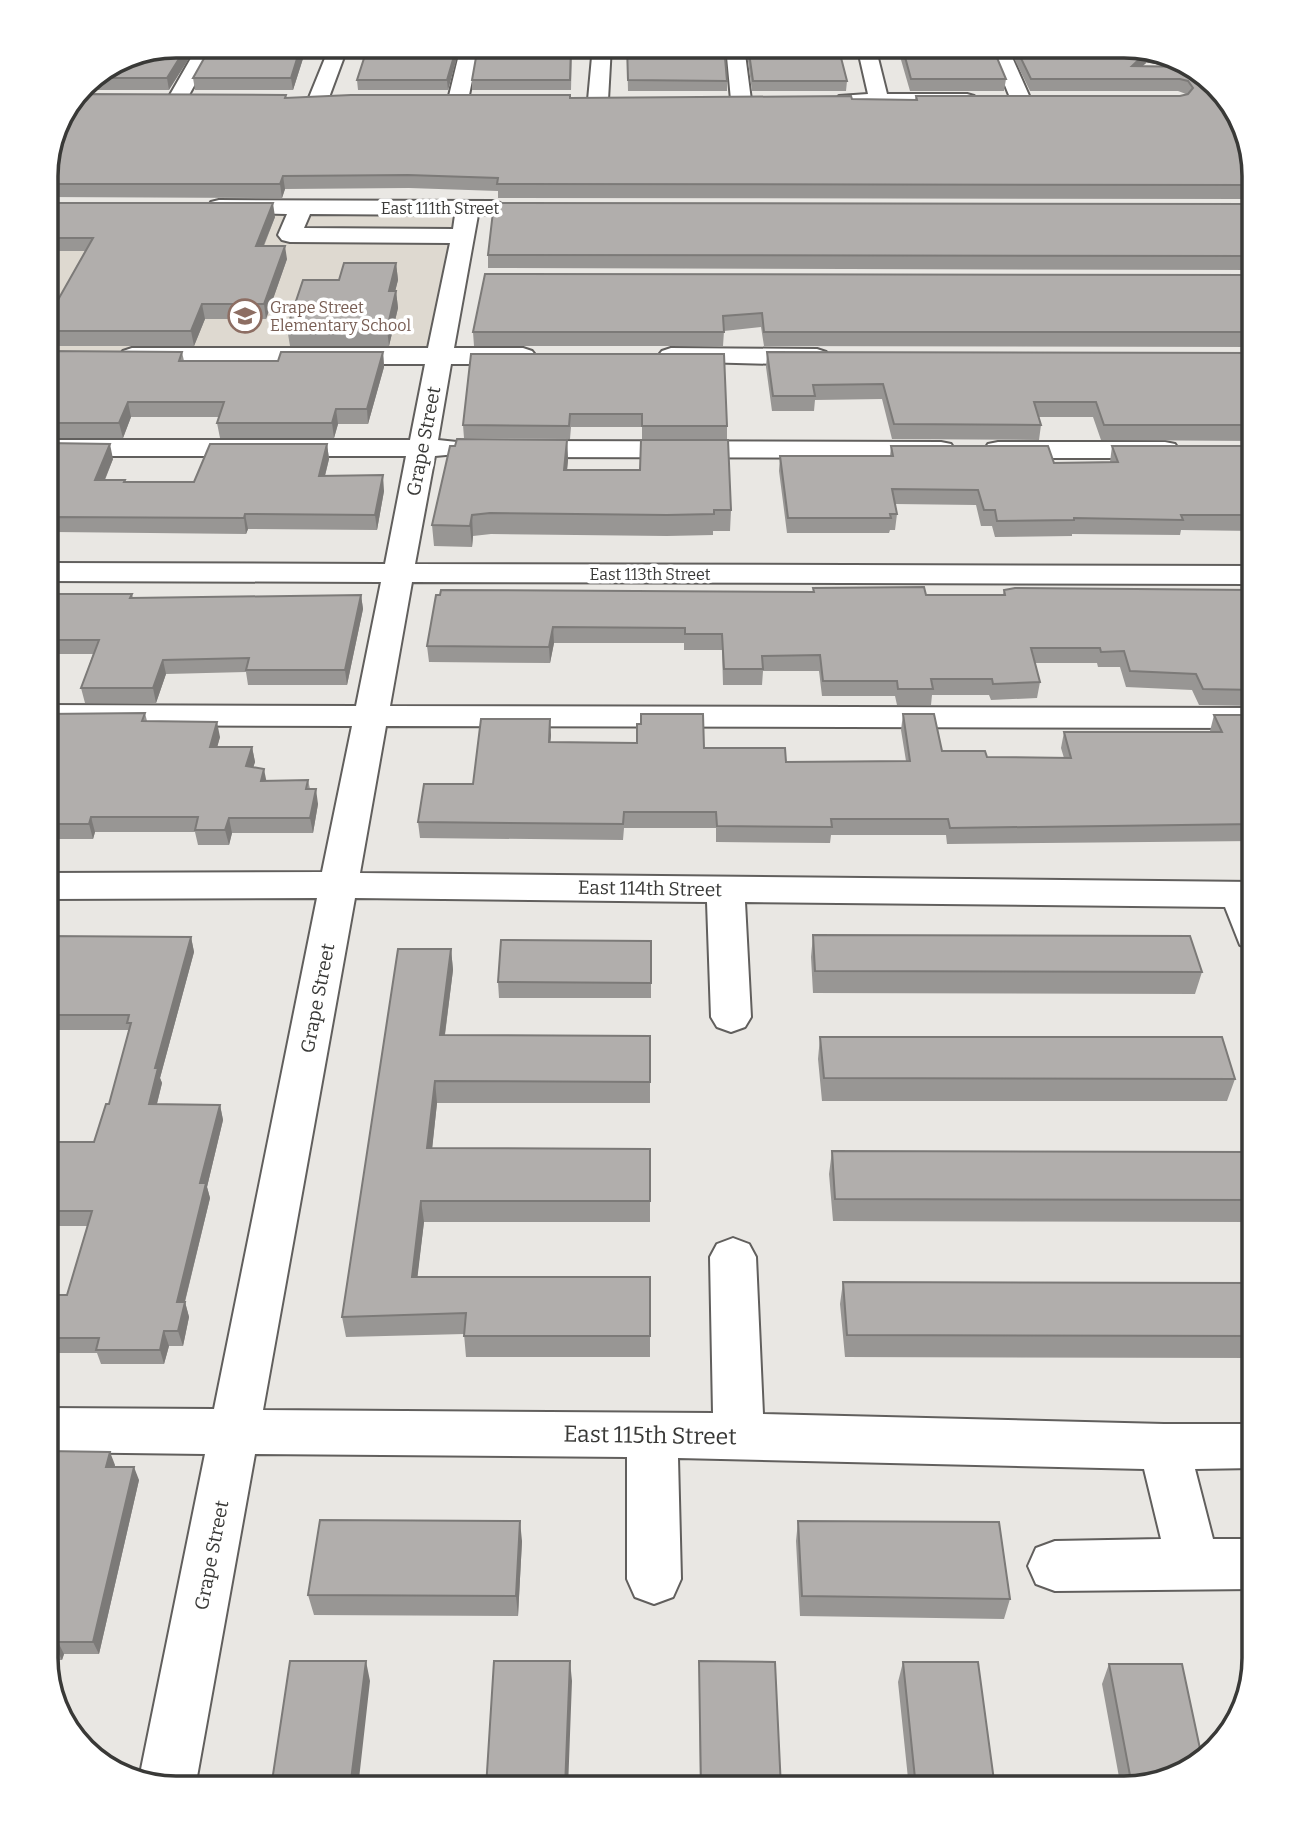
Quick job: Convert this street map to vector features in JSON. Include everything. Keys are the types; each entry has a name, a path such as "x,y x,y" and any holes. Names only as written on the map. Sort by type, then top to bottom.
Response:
{"street":[{"path":"177,100 200,58"},
{"path":"317,100 334,58"},
{"path":"433,100 465,100 469,58"},
{"path":"600,58 591,100 624,100"},
{"path":"715,100 747,100 738,58"},
{"path":"869,58 878,100"},
{"path":"1003,58 1021,100"},
{"path":"151,100 202,100"},
{"path":"292,100 343,100"},
{"path":"823,100 1047,100"},
{"name":"East 111th Street","path":"194,207 302,207 290,235 465,222 509,208"},
{"name":"Grape Street","path":"168,1776 439,356 468,278 465,222"},
{"path":"114,356 550,356"},
{"path":"647,356 840,356"},
{"path":"58,449 1185,450"},
{"name":"East 113th Street","path":"58,572 1242,575"},
{"path":"58,715 1242,718"},
{"name":"East 114th Street","path":"58,886 338,885 1242,895"},
{"path":"725,889 731,1017"},
{"path":"733,1257 740,1436"},
{"name":"East 115th Street","path":"58,1430 740,1436 1164,1447 1242,1446"},
{"path":"652,1435 654,1579"},
{"path":"1164,1447 1193,1564"},
{"path":"1055,1566 1242,1564"}],"shaded area":[{"name":"Grape Street Elementary School","path":"58,208 465,209 438,354 58,354"}],"building":[{"path":"180,58 167,78 111,78 138,64"},
{"path":"204,58 297,58 291,78 193,78"},
{"path":"364,58 453,58 447,80 357,80"},
{"path":"476,58 571,58 570,80 472,80"},
{"path":"627,58 725,58 727,81 628,80"},
{"path":"750,58 841,58 847,81 753,81"},
{"path":"905,58 997,58 1006,79 911,79"},
{"path":"1021,58 1132,58 1139,59 1132,66 1168,67 1176,70 1202,87 1226,117 1238,146 1242,185 497,184 498,178 408,175 283,176 280,184 58,184 62,146 70,124 91,94 286,95 285,98 351,95 570,95 570,98 851,96 852,99 917,100 916,96 1180,96 1188,94 1193,88 1188,81 1180,79 1031,79"},
{"path":"58,203 273,203 256,246 285,246 264,304 202,304 191,331 58,331 58,300 93,238 58,238"},
{"path":"494,203 1242,204 1242,256 488,255"},
{"path":"344,263 396,263 389,291 396,291 387,329 287,328 303,280 339,280"},
{"path":"485,274 1242,275 1242,332 764,332 762,313 723,316 724,332 473,332"},
{"path":"58,351 182,352 179,361 278,361 281,352 383,352 367,409 336,409 332,423 217,423 224,402 128,402 119,423 58,423"},
{"path":"767,352 1242,353 1242,425 1104,425 1096,402 1034,402 1041,425 894,424 883,384 813,385 815,396 773,396"},
{"path":"471,354 724,354 727,426 642,426 642,414 570,414 569,426 463,425"},
{"path":"457,439 567,440 564,470 640,470 641,440 728,440 731,510 714,510 714,514 667,515 490,513 472,515 470,526 432,525 450,446 455,446"},
{"path":"58,443 110,444 95,480 194,482 210,444 327,444 319,476 383,475 375,515 245,514 244,518 58,517"},
{"path":"891,446 1048,446 1054,463 1118,462 1112,446 1242,446 1242,515 1181,515 1183,520 1074,518 997,521 995,510 984,510 978,490 892,489 897,514 890,514 891,518 788,518 780,456 893,456"},
{"path":"924,587 926,595 1005,595 1004,590 1015,588 1242,590 1242,690 1203,689 1196,674 1130,671 1124,651 1101,652 1100,648 1031,648 1040,682 993,684 992,679 931,679 933,689 898,689 897,681 823,681 820,655 762,656 763,669 724,669 722,634 685,634 685,628 553,627 549,647 427,646 436,595 440,595 441,590 814,592 813,588"},
{"path":"58,594 132,594 130,598 361,595 345,670 246,670 249,658 163,660 153,688 81,688 99,640 58,640"},
{"path":"145,713 142,721 217,722 210,747 252,747 246,766 264,769 261,781 308,780 306,789 316,789 310,818 229,818 225,830 195,830 198,817 91,817 89,824 58,824 58,714"},
{"path":"641,714 703,714 704,748 785,748 786,762 910,761 903,714 934,714 942,751 985,751 987,757 1071,758 1064,732 1222,732 1214,715 1242,715 1242,824 950,828 948,819 831,819 832,827 717,826 716,812 624,812 623,824 418,822 424,784 473,784 481,719 550,719 549,742 637,743 637,724 641,724"},
{"path":"813,935 1190,936 1202,972 815,971"},
{"path":"58,936 191,937 155,1068 158,1068 149,1104 220,1105 200,1183 206,1183 177,1302 185,1302 178,1331 164,1331 160,1350 96,1350 99,1338 58,1338 58,1295 67,1295 92,1211 58,1211 58,1142 94,1142 106,1104 109,1104 131,1023 127,1023 129,1015 58,1015"},
{"path":"501,940 651,941 651,983 498,982"},
{"path":"398,949 451,949 440,1035 650,1036 650,1082 435,1081 427,1148 650,1149 650,1201 421,1201 412,1277 650,1277 650,1336 464,1336 466,1313 342,1317"},
{"path":"820,1037 1222,1037 1235,1079 824,1078"},
{"path":"832,1151 1242,1152 1242,1200 835,1199"},
{"path":"843,1282 1242,1283 1242,1336 847,1335"},
{"path":"58,1451 110,1452 106,1467 134,1467 93,1642 58,1642"},
{"path":"320,1520 520,1521 516,1596 308,1595"},
{"path":"798,1521 999,1522 1010,1599 802,1596"},
{"path":"290,1661 366,1661 352,1776 273,1776"},
{"path":"494,1661 570,1661 565,1776 487,1776"},
{"path":"699,1661 775,1662 780,1776 701,1776"},
{"path":"903,1662 978,1662 993,1776 915,1776"},
{"path":"1109,1664 1182,1664 1200,1749 1169,1767 1130,1776"}],"place":[{"name":"Grape Street Elementary School","path":"245,316"}]}
